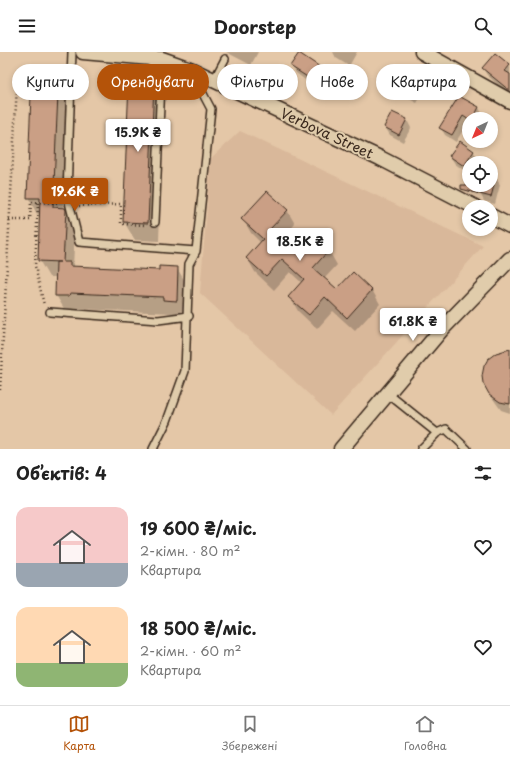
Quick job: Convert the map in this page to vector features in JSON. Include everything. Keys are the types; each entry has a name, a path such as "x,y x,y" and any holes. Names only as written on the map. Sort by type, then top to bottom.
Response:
{"street":[{"name":"Verbova Street","path":"83,52 112,53 162,59 176,64"},
{"path":"422,52 510,101"},
{"name":"Verbova Street","path":"209,78 380,158 462,201"},
{"path":"498,220 510,226"},
{"path":"341,449 442,329 510,259"}],"lane":[{"path":"72,52 67,194 79,242 196,251"},
{"path":"155,222 162,59"},
{"path":"214,80 225,59"},
{"path":"153,449 168,421 186,371 189,316 189,264 196,251 211,109 206,100"},
{"path":"50,312 158,320 189,316"},
{"path":"387,393 437,433"},
{"path":"422,449 437,433 446,429 467,449"}],"path":[{"path":"0,390 16,100"},
{"path":"9,220 30,220 31,202 54,203"},
{"path":"38,203 35,266 45,311 50,312"},
{"path":"70,204 78,206 121,204 121,224 149,225 155,222"}],"shaded area":[{"path":"240,131 483,246 331,415 200,293 211,158"}],"building":[{"path":"299,53 316,64 306,64 306,76 298,71 298,64 291,64"},
{"path":"495,53 510,65 505,71 510,74 510,91 482,68"},
{"path":"31,100 58,100 53,207 65,208 66,210 63,262 70,262 70,266 159,270 159,266 178,267 177,301 163,300 163,297 70,293 69,296 55,296 56,262 60,262 38,261 40,198 27,198"},
{"path":"128,100 153,100 148,223 123,222"},
{"path":"456,100 466,100 479,107 476,112 462,112 462,118 452,135 439,128"},
{"path":"392,112 407,119 399,135 384,127"},
{"path":"460,141 462,142 462,148 470,148 474,151 471,156 462,156 462,165 449,156"},
{"path":"267,191 288,210 270,229 294,250 310,233 329,250 313,268 337,289 353,272 372,290 347,318 325,297 309,315 288,297 304,279 282,259 266,276 246,258 263,239 241,219"},
{"path":"472,192 492,192 491,197"},
{"path":"510,349 510,404 500,402 489,394 483,383 482,376 484,366 488,359 496,353"}]}
